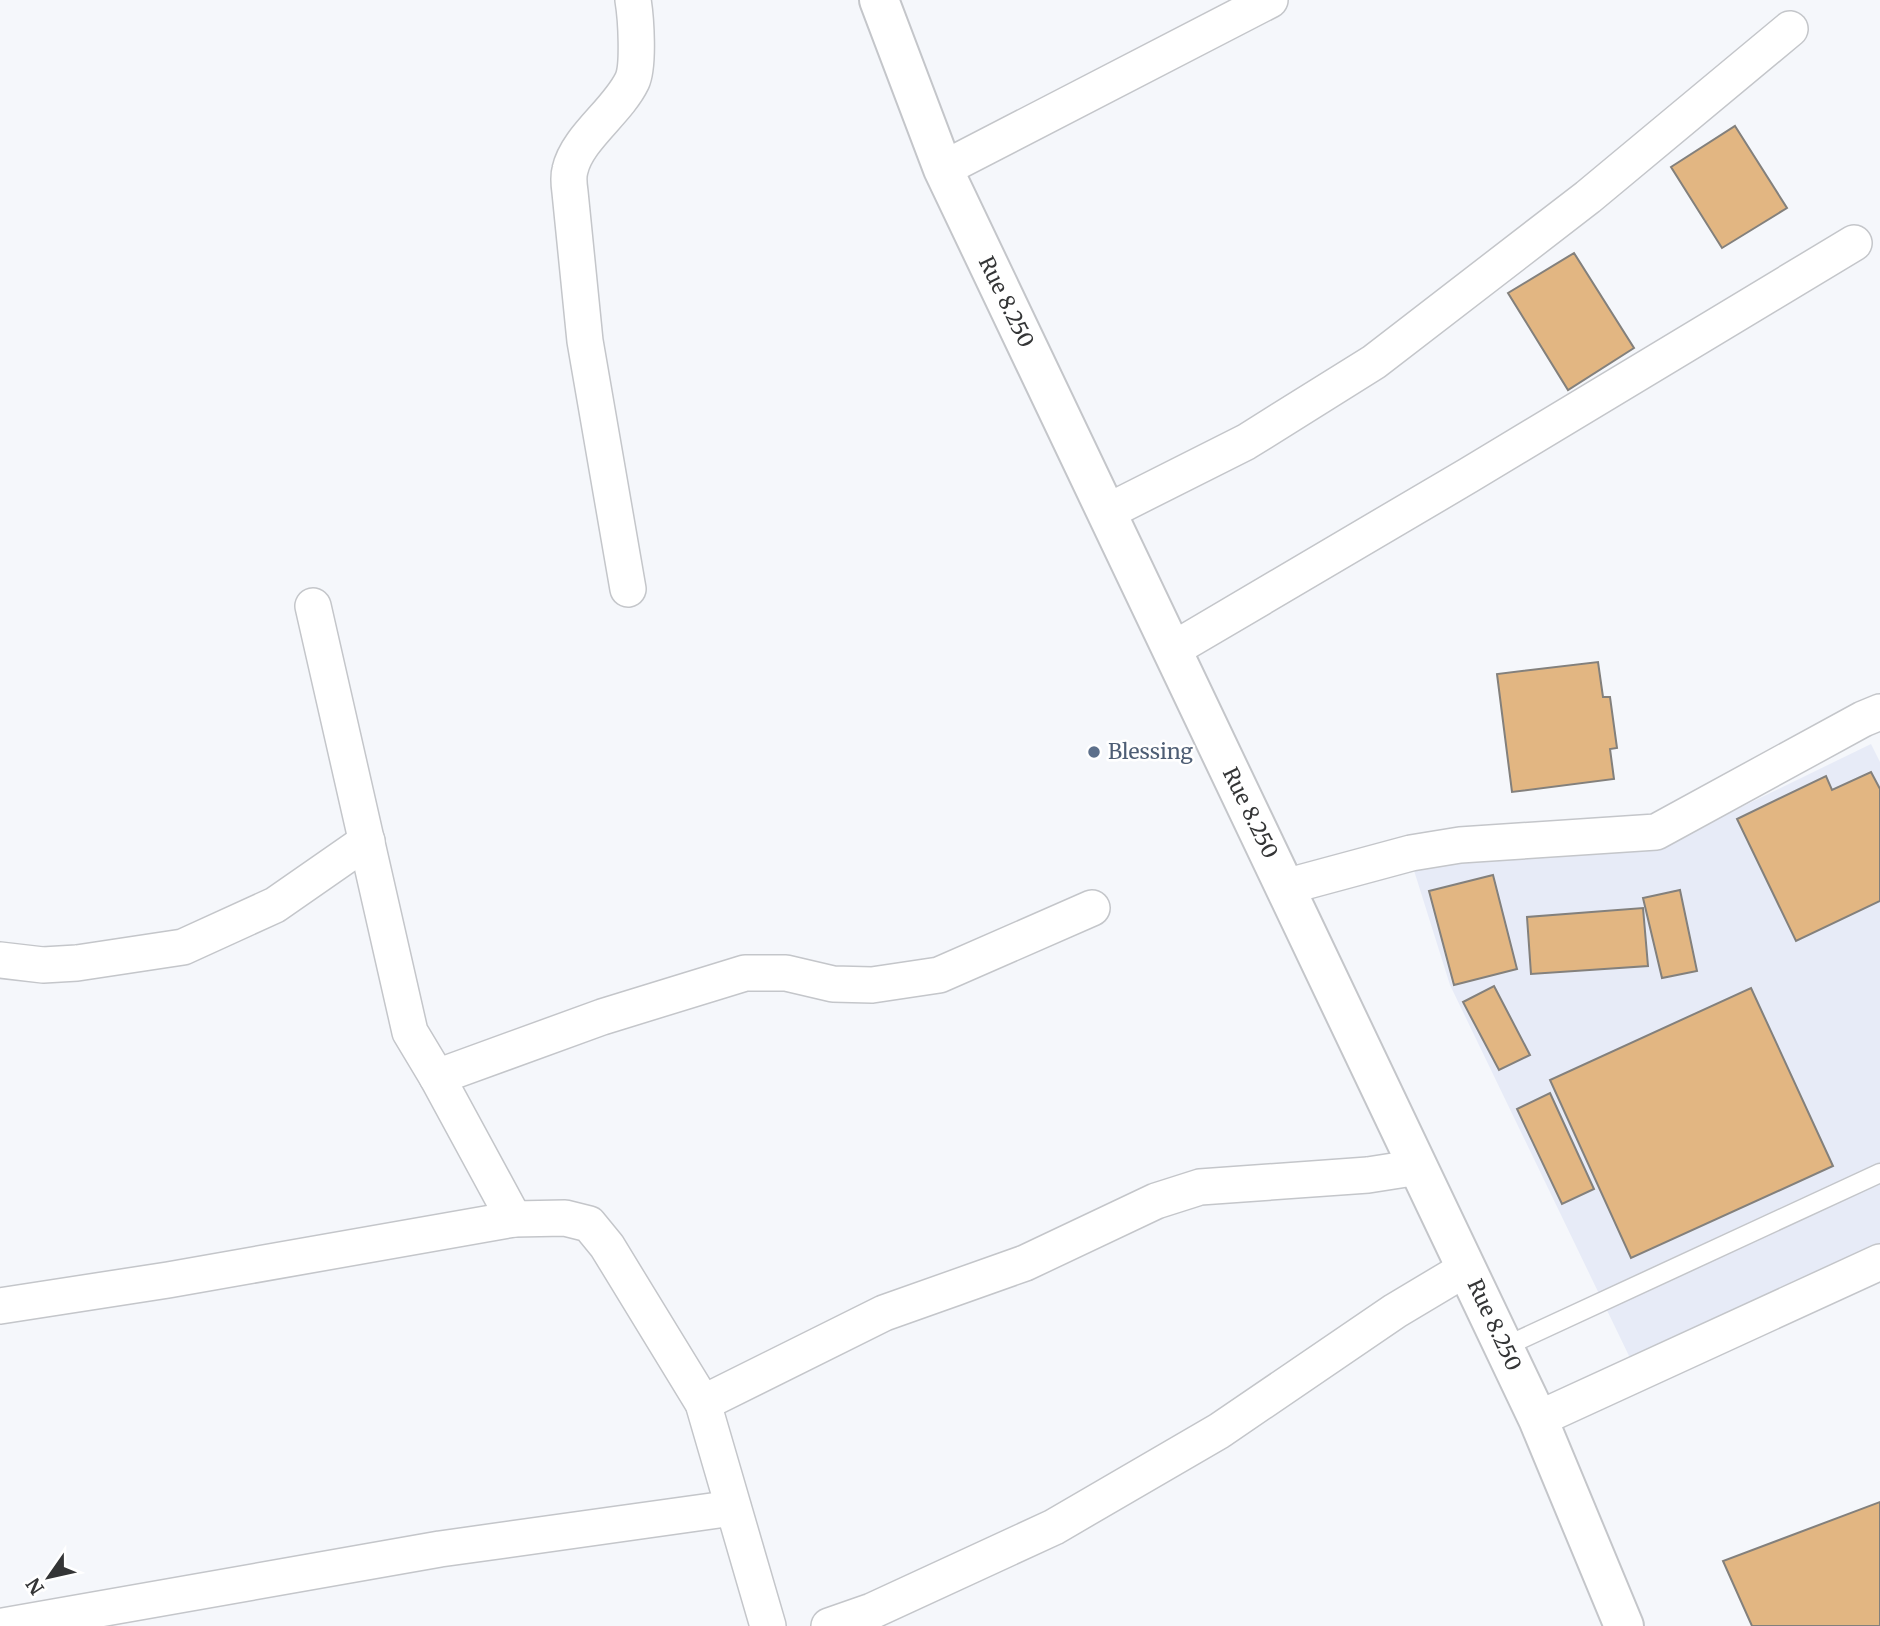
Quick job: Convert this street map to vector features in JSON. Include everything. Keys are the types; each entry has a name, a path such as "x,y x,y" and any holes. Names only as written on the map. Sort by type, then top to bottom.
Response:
{"highway":[{"name":"Rue 8.250","path":"879,0 943,169 1538,1419 1624,1626"}],"street":[{"path":"628,589 585,341 569,171 577,152 622,97 633,79 636,14 633,0"},
{"path":"943,169 1269,0"},
{"path":"1107,512 1246,442 1374,362 1588,197 1790,29"},
{"path":"1172,650 1854,243"},
{"path":"313,606 411,1032 514,1219"},
{"path":"1285,887 1411,853 1460,845 1656,832 1880,712"},
{"path":"0,960 43,965 77,963 183,947 275,905 367,841"},
{"path":"437,1077 602,1017 745,972 786,973 834,984 872,985 939,975 1092,908"},
{"path":"703,1403 884,1313 1025,1263 1156,1201 1200,1187 1368,1175 1419,1167"},
{"path":"0,1306 168,1280 514,1219 565,1218 589,1224 607,1246 703,1403 768,1626"},
{"path":"1538,1419 1880,1262"},
{"path":"829,1626 872,1611 1054,1527 1219,1431 1395,1311 1467,1268"},
{"path":"4,1626 440,1549 733,1508"}],"lane":[{"path":"1504,1347 1880,1173"}],"shaded area":[{"path":"1871,744 1880,762 1880,1245 1631,1360 1450,985 1411,861 1655,849"}],"building":[{"path":"1735,126 1787,208 1722,248 1671,167"},
{"path":"1574,253 1634,348 1568,390 1508,293"},
{"path":"1598,662 1603,697 1610,697 1617,748 1610,749 1614,779 1512,792 1497,674"},
{"path":"1871,772 1880,789 1880,901 1796,941 1737,819 1826,776 1832,790"},
{"path":"1493,875 1517,969 1454,985 1429,891"},
{"path":"1680,890 1697,971 1662,978 1643,898"},
{"path":"1643,908 1648,966 1531,974 1527,917"},
{"path":"1494,986 1530,1055 1499,1070 1463,1002"},
{"path":"1751,988 1833,1166 1631,1258 1550,1080"},
{"path":"1550,1093 1594,1189 1562,1204 1517,1109"},
{"path":"1880,1502 1880,1626 1752,1626 1723,1561"}],"place":[{"name":"Blessing","path":"1094,752"}]}
